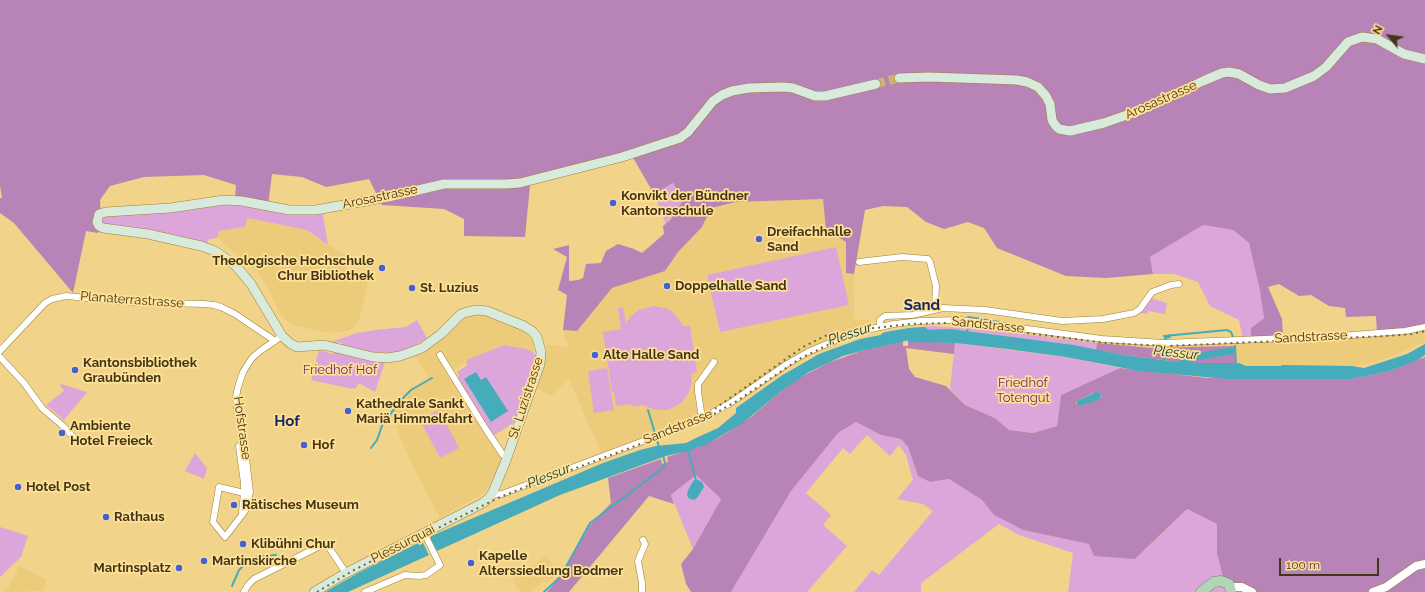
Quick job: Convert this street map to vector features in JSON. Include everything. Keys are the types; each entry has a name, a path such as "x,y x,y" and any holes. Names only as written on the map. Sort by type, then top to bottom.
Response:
{"main road":[{"name":"Arosastrasse","path":"900,78 929,77 1024,81 1038,87 1046,96 1050,104 1054,125 1062,130 1070,131 1104,123 1141,110 1222,73 1229,72 1239,74 1270,89 1285,88 1320,71 1348,42 1357,38 1367,36 1382,41 1404,54 1425,59"},
{"name":"Arosastrasse","path":"278,339 251,284 236,266 222,256 201,246 156,235 103,228 98,224 97,217 104,212 151,210 224,200 242,201 289,210 316,210 388,197 444,184 520,183 622,157 680,138 688,132 713,101 732,91 749,88 784,87 793,88 815,96 825,96 876,84"},
{"name":"St. Luzistrasse","path":"278,339 288,342 294,346 306,347 324,345 373,357 387,358 400,356 428,344 441,334 456,318 472,310 487,311 524,326 532,331 537,337 541,348 540,364 492,495"},
{"name":"Plessurquai","path":"314,592 346,573 426,536 483,503 492,495"},
{"path":"1200,592 1218,581 1224,581 1231,590"}],"street":[{"path":"859,262 905,257 929,260 936,286 935,309"},
{"path":"880,326 880,320 885,316 912,315 935,309 947,308 978,310 1062,321 1097,320 1132,314 1138,310 1152,292 1173,284 1179,284"},
{"name":"Planaterrastrasse","path":"0,351 45,303 52,299 66,296 131,302 214,305 235,314 278,339"},
{"name":"Sandstrasse","path":"492,495 502,494 702,418 729,404 787,364 808,352 848,335 880,326 916,321 960,320 1102,339 1163,343 1343,336 1397,332 1425,327"},
{"name":"Hofstrasse","path":"244,493 219,487 213,522 225,537 241,518 248,504 250,486 244,442 237,407 236,397 238,387 252,358 278,339"},
{"path":"440,355 485,428 503,455 507,457"},
{"path":"0,357 24,383 42,408 63,426 74,438"},
{"path":"702,418 698,384 714,362"},
{"path":"240,446 244,493 241,518"},
{"path":"365,592 405,575 426,575 440,564 426,536"},
{"path":"642,592 642,582 638,564 639,556 645,544 643,540"},
{"path":"244,592 254,578 326,543 346,573"},
{"path":"1373,592 1386,587 1416,566 1425,564"},
{"path":"1231,590 1242,587 1252,592"}],"shaded area":[{"path":"0,0 1425,0 1425,327 1377,333 1376,316 1346,317 1345,308 1329,306 1311,295 1299,296 1279,284 1268,287 1282,319 1283,338 1251,339 1251,328 1264,318 1260,291 1249,243 1233,230 1203,225 1150,257 1153,274 1106,278 1066,276 997,248 984,228 968,222 944,229 926,222 907,207 883,206 865,210 854,274 846,273 846,242 826,230 823,199 736,202 711,208 702,227 678,252 665,271 612,288 577,331 563,330 567,295 558,290 567,257 553,249 569,245 569,281 578,280 583,278 586,264 601,263 606,251 618,244 642,253 664,234 663,226 670,220 683,200 673,183 654,194 632,156 530,185 525,237 464,236 464,219 444,209 382,205 369,179 326,187 302,177 272,174 268,206 235,200 236,185 204,175 144,177 110,186 100,200 101,227 98,233 86,231 73,293 14,223 0,213 0,198 2,198 0,186"},
{"path":"823,198 826,230 846,242 846,273 854,274 854,320 871,320 872,325 829,339 807,349 713,411 705,412 603,457 569,379 551,396 534,387 546,355 547,344 569,348 563,330 577,331 612,288 665,271 678,252 702,227 711,208 736,202"},
{"path":"246,218 307,230 328,245 349,256 345,276 368,281 361,313 356,326 350,330 329,333 296,326 287,321 280,313 268,288 260,276 245,260 224,245 218,236 219,231 244,227"},
{"path":"475,314 487,314 519,328 533,342 534,353 527,349 504,345 467,360 451,372 504,459 485,492 440,518 411,462 394,423 389,416 406,397 405,393 428,377 416,356 438,342 456,323 465,317"},
{"path":"965,321 1138,342 1290,338 1425,327 1425,342 1388,358 1363,365 1246,366 1236,363 1235,346 1167,348 1131,347 964,327"},
{"path":"903,342 903,346 908,346 908,342 955,343 954,354 906,348 909,369 915,377 946,386 965,405 995,418 1009,430 1033,433 1057,426 1061,395 1120,368 1207,378 1352,379 1390,371 1425,357 1425,592 1252,592 1224,581 1217,553 1217,524 1187,509 1135,559 1094,556 1089,544 1023,530 994,515 982,500 949,479 930,482 918,476 908,447 901,439 881,435 856,422 838,433 791,491 731,592 691,592 686,584 681,564 693,549 721,499 696,475 671,495 674,504 649,496 569,592 547,592 563,573 590,525 611,503 608,478 661,459 662,464 668,462 667,457 699,447 720,437 751,417 799,378 828,363 861,351 879,347","holes":["1093,393 1102,395 1101,398 1081,406 1076,404 1077,401"]},
{"path":"1097,343 1152,348 1235,346 1236,363 1187,363 1123,355 1096,350"},
{"path":"546,556 559,573 546,584 544,581 529,592 521,592 512,580"},
{"path":"19,566 47,580 42,591 3,592 5,588 8,589"}],"green space":[{"path":"673,183 683,200 666,224 654,194"},
{"path":"214,201 322,209 328,245 307,230 247,218 245,227 219,231 217,238 209,239 205,247 106,229 97,217"},
{"path":"1202,225 1233,230 1249,243 1260,291 1264,318 1251,328 1251,339 1243,339 1239,320 1210,306 1198,282 1175,274 1153,274 1150,257"},
{"path":"836,247 849,305 720,332 707,275"},
{"path":"1148,297 1167,303 1165,314 1148,311 1147,314 1136,312"},
{"path":"654,306 670,310 683,326 690,326 697,372 692,373 691,387 686,397 681,403 668,410 656,410 643,405 633,407 632,404 616,406 614,392 612,392 603,332 621,329 618,308 623,307 626,323 631,316 639,310"},
{"path":"417,320 427,338 407,350 393,353 372,352 342,345 342,343 337,342 336,344 331,342 357,333 406,327"},
{"path":"931,326 964,327 1097,343 1096,350 1074,345 951,329 907,330 907,328"},
{"name":"Friedhof Totengut","path":"955,343 1066,357 1120,368 1061,395 1057,426 1033,433 1009,430 995,418 965,405 950,389"},
{"path":"504,345 527,349 534,353 536,363 516,421 493,436 458,379 459,375 457,372 468,365 466,363 467,360"},
{"name":"Friedhof Hof","path":"319,350 333,354 334,352 373,362 385,362 375,392 359,383 355,389 352,389 311,380"},
{"path":"607,368 614,410 594,413 588,371"},
{"path":"61,384 87,392 64,420 46,405 64,391 60,385"},
{"path":"439,410 459,448 440,458 420,420"},
{"path":"856,422 881,435 901,439 908,447 918,476 930,482 949,479 982,500 994,515 1023,530 1089,544 1135,559 1187,509 1217,524 1217,553 1252,592 1068,592 1073,553 1019,535 999,524 921,583 921,592 854,592 872,570 879,575 933,511 923,504 897,499 913,480 906,455 899,445 890,456 867,435 850,454 843,448 806,493 831,515 823,525 847,546 807,592 731,592 791,491 838,433"},
{"path":"195,453 207,468 204,479 185,471"},
{"path":"696,475 721,499 693,549 671,495"},
{"path":"0,527 28,536 21,557 0,577"}],"water":[{"path":"951,329 1074,345 1123,355 1187,363 1239,363 1246,366 1352,366 1364,368 1407,354 1425,344 1425,355 1418,360 1390,371 1352,379 1227,379 1139,371 1066,357 1007,349 955,343 908,342 907,330"},
{"path":"901,331 903,342 843,356 809,372 780,392 743,423 707,444 688,451 666,456 560,495 437,551 430,539 431,536 603,463 656,446 686,443 718,428 736,413 736,408 781,376 819,354 860,339"},
{"path":"476,372 481,380 486,377 508,411 491,422 464,379"},
{"path":"1096,392 1102,394 1100,399 1081,406 1077,405 1077,401"},
{"path":"694,480 702,482 704,487 694,500 688,498 687,494"},
{"path":"420,542 423,543 429,555 348,592 325,592 360,572"}],"waterway":[{"path":"968,317 999,322"},
{"path":"966,334 968,328"},
{"path":"1164,336 1227,330 1231,332 1233,337"},
{"name":"Plessur","path":"886,338 923,333"},
{"path":"1165,340 1165,338 1170,337 1170,335"},
{"path":"1235,346 1236,365"},
{"path":"1163,362 1165,348"},
{"path":"1174,367 1196,357 1231,351"},
{"path":"371,448 377,440 383,423 404,397 411,390 432,378"},
{"path":"648,410 659,447"},
{"path":"686,449 688,451 696,480"},
{"path":"544,592 561,576 590,523 663,468 665,463 663,455"},
{"path":"256,557 276,555"},
{"path":"232,586 239,570 249,560"}],"tunnel":[{"path":"876,84 899,78"}],"railway":[{"path":"673,432 710,412 803,347 825,336 840,332 910,324 946,323 1107,343 1168,346 1386,336 1412,334 1425,331"},
{"path":"714,414 737,401 801,358 828,345 857,334"},
{"path":"317,592 354,570 498,498 678,430"}],"place":[{"name":"Konvikt der Bündner Kantonsschule","path":"613,203"},
{"name":"Dreifachhalle Sand","path":"759,239"},
{"name":"Theologische Hochschule Chur Bibliothek","path":"382,268"},
{"name":"Doppelhalle Sand","path":"667,286"},
{"name":"St. Luzius","path":"412,288"},
{"name":"Alte Halle Sand","path":"595,355"},
{"name":"Kantonsbibliothek Graubünden","path":"75,370"},
{"name":"Kathedrale Sankt Mariä Himmelfahrt","path":"348,411"},
{"name":"Ambiente Hotel Freieck","path":"62,433"},
{"name":"Hof","path":"304,445"},
{"name":"Hotel Post","path":"18,487"},
{"name":"Rätisches Museum","path":"234,505"},
{"name":"Rathaus","path":"106,517"},
{"name":"Klibühni Chur","path":"243,544"},
{"name":"Martinskirche","path":"204,561"},
{"name":"Kapelle Alterssiedlung Bodmer","path":"471,563"},
{"name":"Martinsplatz","path":"179,568"}],"district":[{"name":"Sand","path":"922,305"},
{"name":"Hof","path":"287,421"}]}
